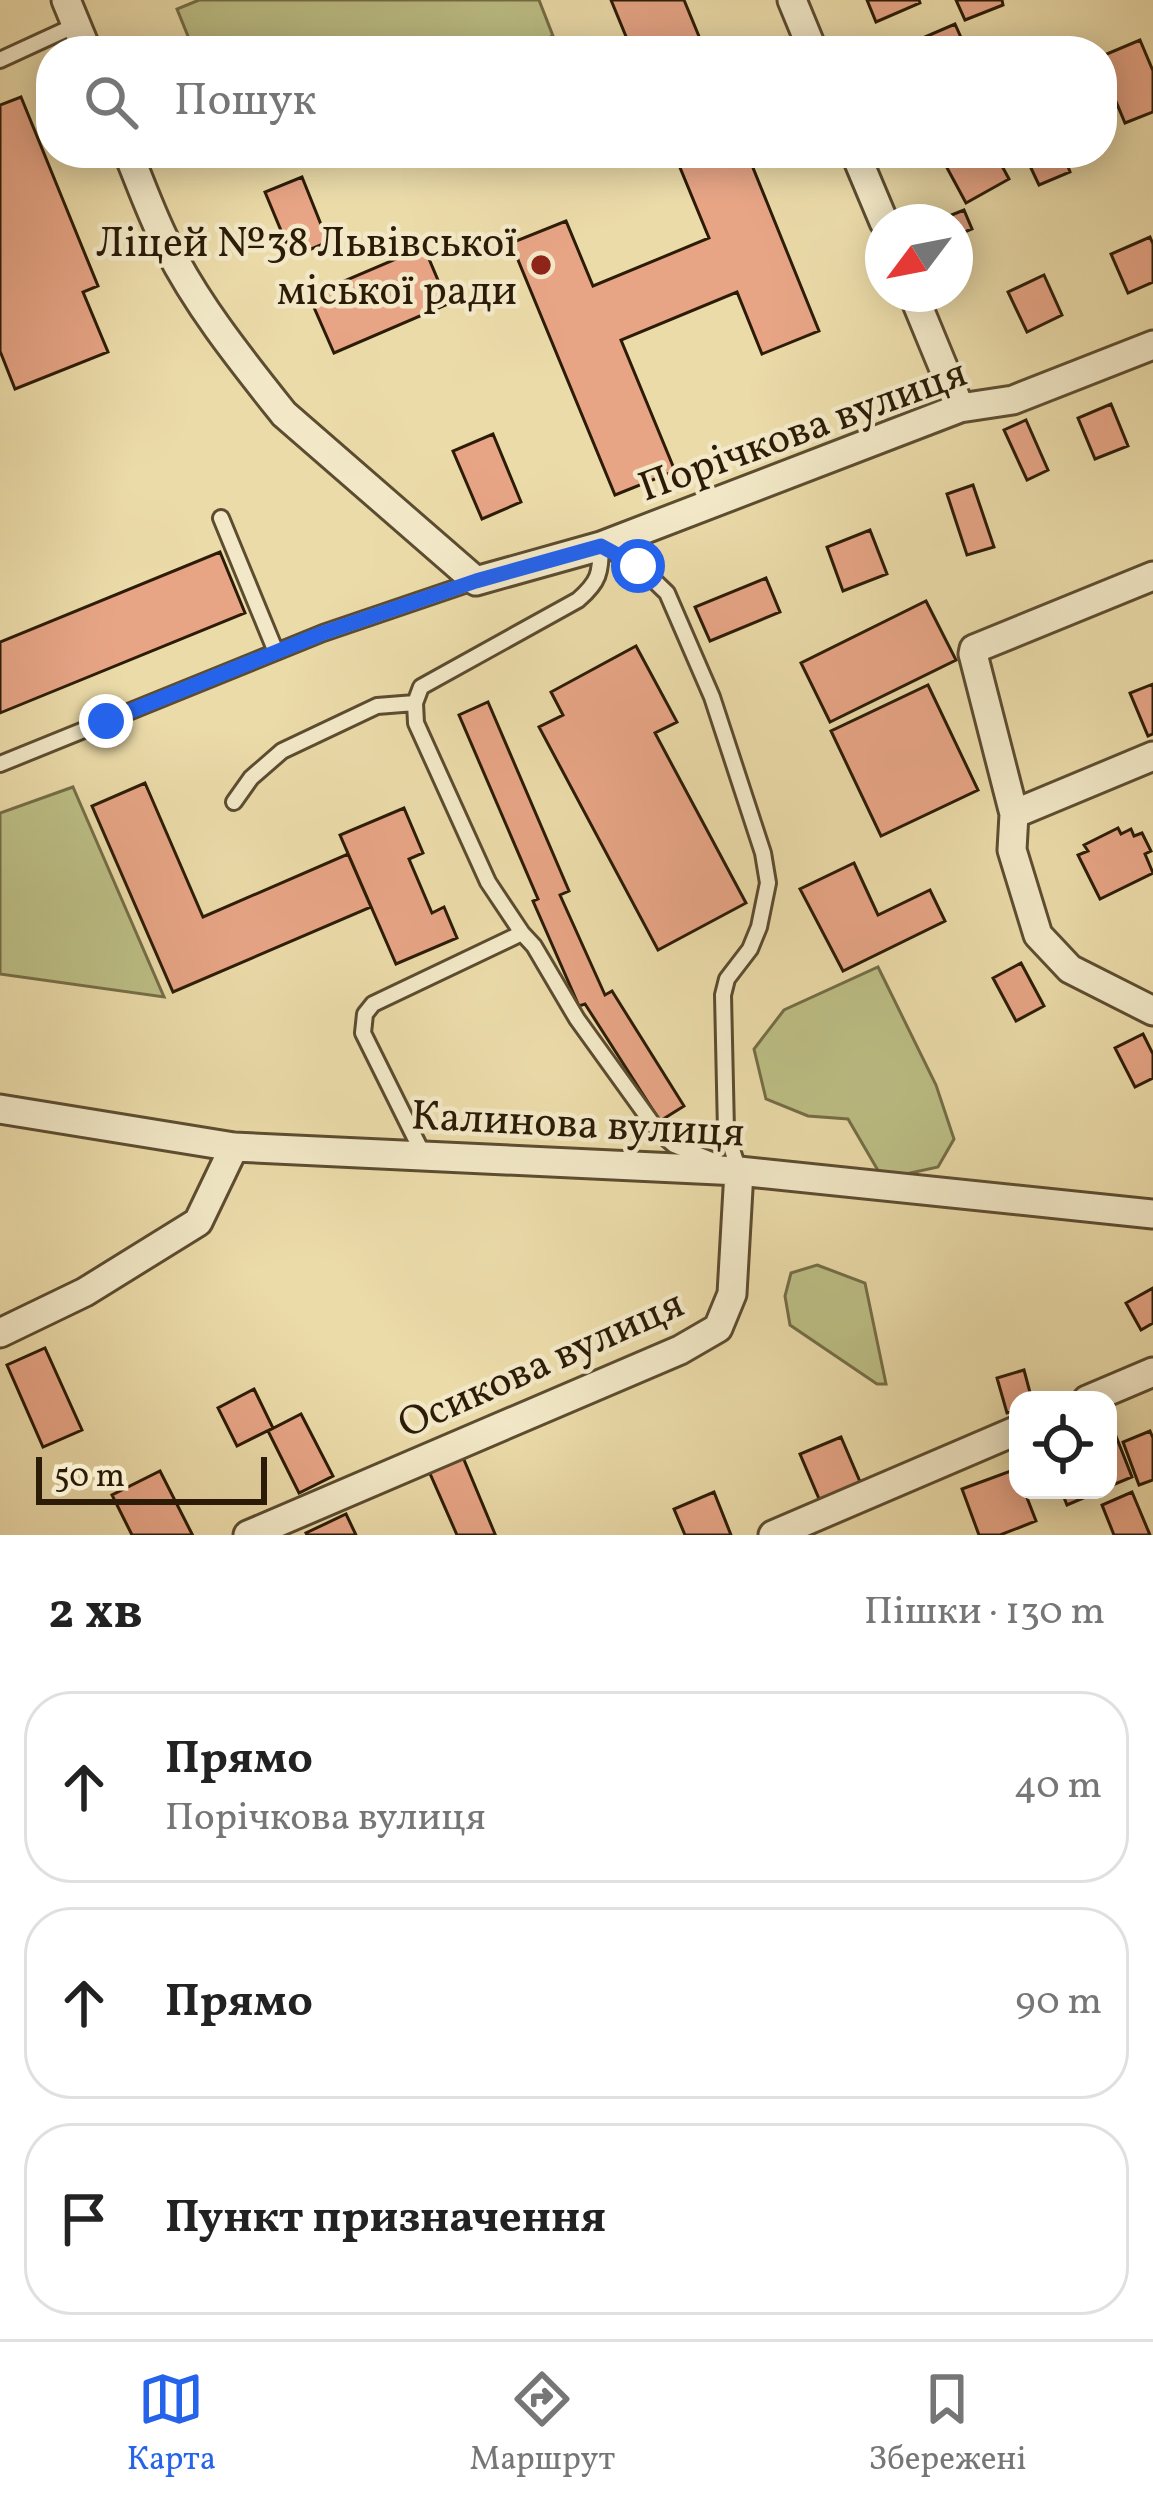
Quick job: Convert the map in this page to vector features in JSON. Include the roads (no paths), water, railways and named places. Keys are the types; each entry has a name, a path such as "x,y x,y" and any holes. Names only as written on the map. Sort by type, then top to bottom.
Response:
{"street":[{"path":"793,0 807,36"},
{"path":"134,168 165,242 205,308 284,413 476,581"},
{"path":"861,168 876,204"},
{"path":"920,312 960,408"},
{"name":"Порічкова вулиця","path":"476,581 601,546 960,408 1013,400 1153,345"},
{"path":"1153,576 974,649 973,654 1015,814 1012,850 1038,935 1070,969 1153,1012"},
{"path":"1015,814 1153,756"},
{"name":"Калинова вулиця","path":"0,1109 234,1148 740,1171 1153,1214"},
{"path":"0,1333 86,1292 198,1222 234,1148"},
{"name":"Осикова вулиця","path":"248,1535 680,1350 718,1328 732,1294 740,1171"},
{"path":"1108,1391 1153,1372"},
{"path":"773,1535 1009,1434"}],"lane":[{"path":"0,60 36,43"},
{"path":"221,518 277,652"},
{"path":"601,546 654,577 668,593 712,697 763,854 769,883 759,927 723,995 726,1132 740,1171 674,1144 657,1130 577,1019 534,946 488,882 416,723 415,703 422,687 591,589 600,574 601,546"},
{"path":"0,764 323,633 476,581"},
{"path":"234,802 251,778 282,751 377,706 415,703"},
{"path":"424,1156 364,1033 365,1014 373,1004 522,933"}],"place":[{"name":"Ліцей №38 Львівської міської ради","path":"541,265"}]}
